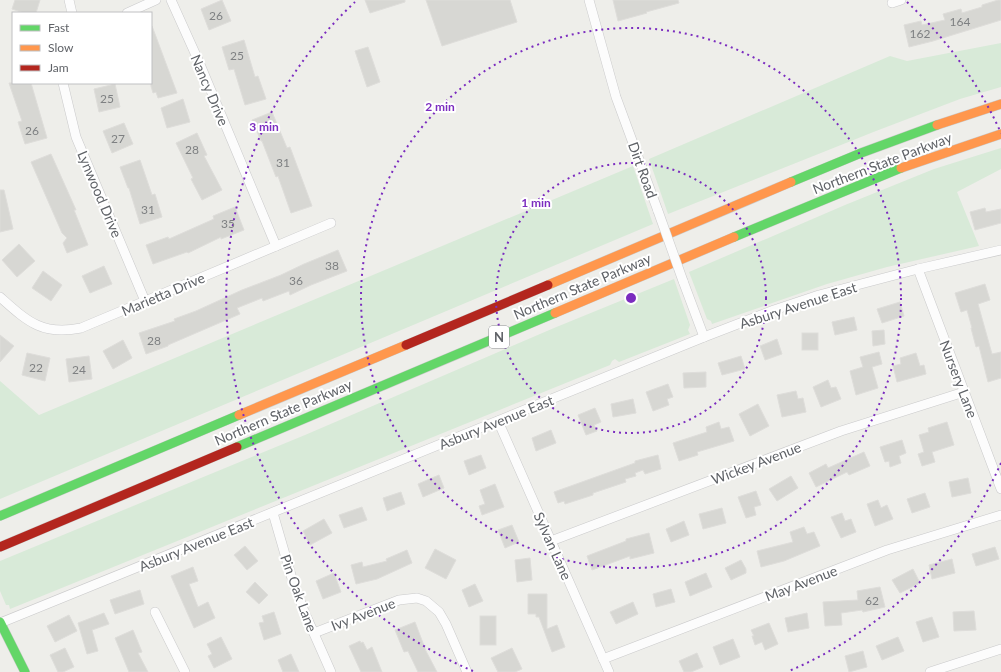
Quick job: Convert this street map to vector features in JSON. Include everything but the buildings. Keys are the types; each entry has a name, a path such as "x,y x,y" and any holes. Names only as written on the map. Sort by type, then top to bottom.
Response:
{"main road":[{"name":"Northern State Parkway","path":"0,516 855,156 937,124 1001,104"},
{"name":"Northern State Parkway","path":"0,547 834,195 912,164 1001,134"},
{"path":"0,622 25,672"}],"street":[{"path":"69,0 72,12"},
{"path":"129,12 156,0"},
{"name":"Nancy Drive","path":"171,0 276,246"},
{"name":"Dirt Road","path":"589,0 616,97 704,337"},
{"name":"Lynwood Drive","path":"63,84 76,137 145,301"},
{"name":"Marietta Drive","path":"0,297 23,317 43,328 56,331 69,331 81,328 331,223"},
{"name":"Asbury Avenue East","path":"0,622 774,310 820,295 918,269 1001,250"},
{"name":"Nursery Lane","path":"918,269 1001,489"},
{"name":"Wickey Avenue","path":"551,541 841,431 964,392"},
{"name":"Sylvan Lane","path":"498,421 609,672"},
{"name":"Pin Oak Lane","path":"273,513 292,582 331,672"},
{"name":"May Avenue","path":"603,659 887,550 1001,515"},
{"name":"Ivy Avenue","path":"314,634 398,600 418,598 426,601 439,612 446,624 467,672"},
{"path":"155,612 185,672"},
{"path":"930,672 1001,649"}],"green space":[{"path":"1001,43 1001,87 960,99 876,131 668,214 649,159 890,56 907,61"},
{"path":"1001,148 1001,169 957,192 979,246 887,267 827,284 712,324 711,321 707,319 689,272 845,205 934,169"},
{"path":"633,166 653,224 0,499 0,381 39,415"},
{"path":"674,279 690,325 688,330 690,334 619,362 615,359 610,365 10,609 9,605 6,605 0,591 0,561 305,435 554,328"}],"traffic: fast":[{"path":"791,182 861,153 937,125"},
{"path":"734,237 901,168"},
{"path":"237,447 555,313"},
{"path":"0,516 239,415"},
{"path":"0,622 25,672"}],"traffic: slow":[{"path":"937,125 1001,104"},
{"path":"901,168 1001,134"},
{"path":"548,285 791,182"},
{"path":"555,313 734,237"},
{"path":"239,415 406,345"}],"traffic: jam":[{"path":"406,345 548,285"},
{"path":"0,547 237,447"}]}
